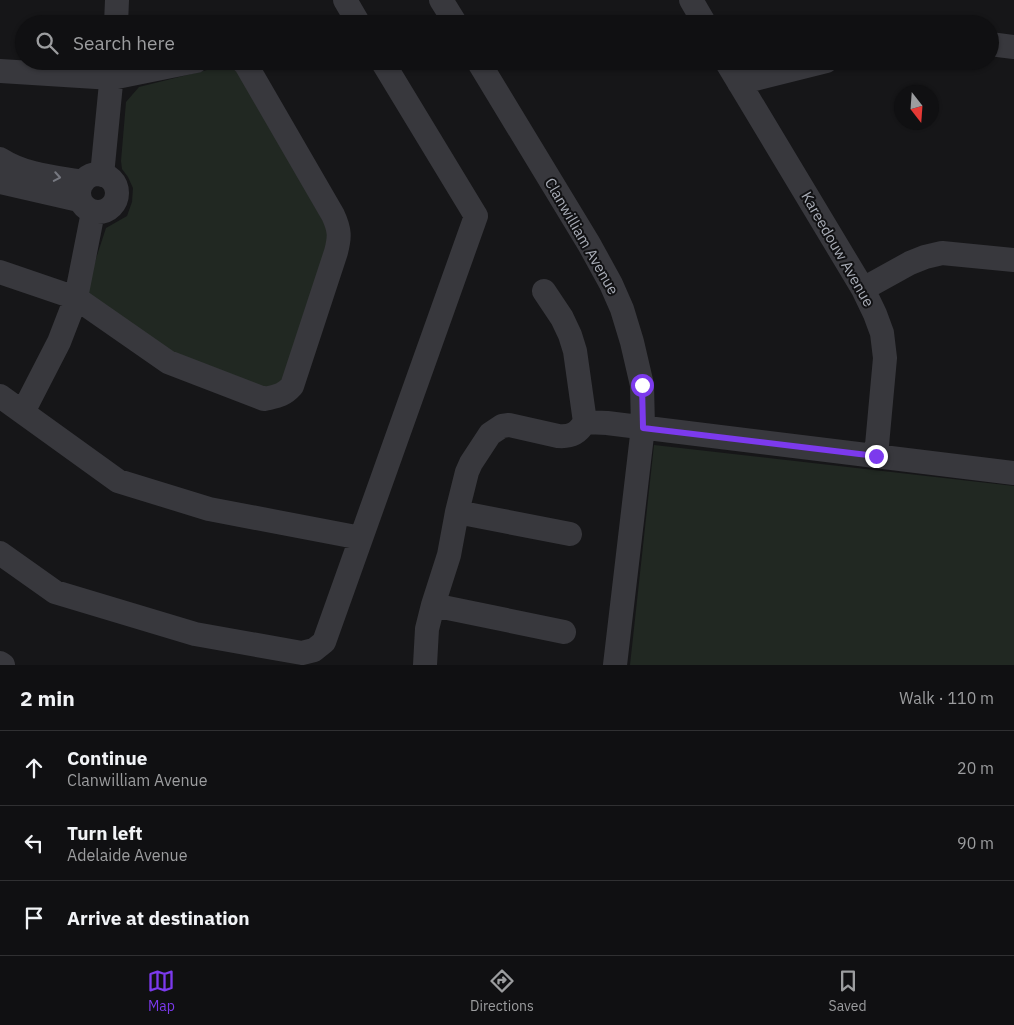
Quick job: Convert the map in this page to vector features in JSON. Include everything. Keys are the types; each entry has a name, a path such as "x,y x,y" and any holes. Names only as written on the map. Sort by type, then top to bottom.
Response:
{"street":[{"path":"116,15 117,0"},
{"path":"345,0 354,15"},
{"path":"441,0 450,15"},
{"path":"691,0 700,15"},
{"path":"999,45 1014,47"},
{"path":"0,71 113,70 89,192 76,298 59,342 23,412"},
{"path":"0,272 76,298 168,362 264,398 285,393 292,386 339,243 339,228 249,70"},
{"path":"0,553 56,592 195,634 302,653 314,650 324,642 476,216 387,70"},
{"name":"Clanwilliam Avenue","path":"483,70 611,284 622,309 642,385 643,428 615,665"},
{"name":"Kareedouw Avenue","path":"731,70 863,289 875,314 882,333 885,358 876,456"},
{"path":"739,83 790,70"},
{"path":"0,159 30,173 89,192"},
{"path":"0,182 89,192"},
{"path":"863,289 910,263 942,253 1014,260"},
{"path":"424,665 427,629 449,555 457,512 471,462 490,434 502,426 509,425 565,436 575,434 585,422 575,351 570,335 562,318 544,291"},
{"path":"0,396 118,481 209,509 361,538"},
{"path":"585,422 1014,473"},
{"path":"457,512 570,534"},
{"path":"433,605 564,632"}],"shaded area":[{"path":"207,70 235,70 240,74 328,230 327,256 281,384 264,391 170,354 90,295 86,289 106,228 127,216 132,202 133,188 122,169 121,161 126,102 139,87"},
{"path":"654,445 1014,486 1014,665 630,665"}],"route":[{"path":"642,385 643,428 876,456"}]}
